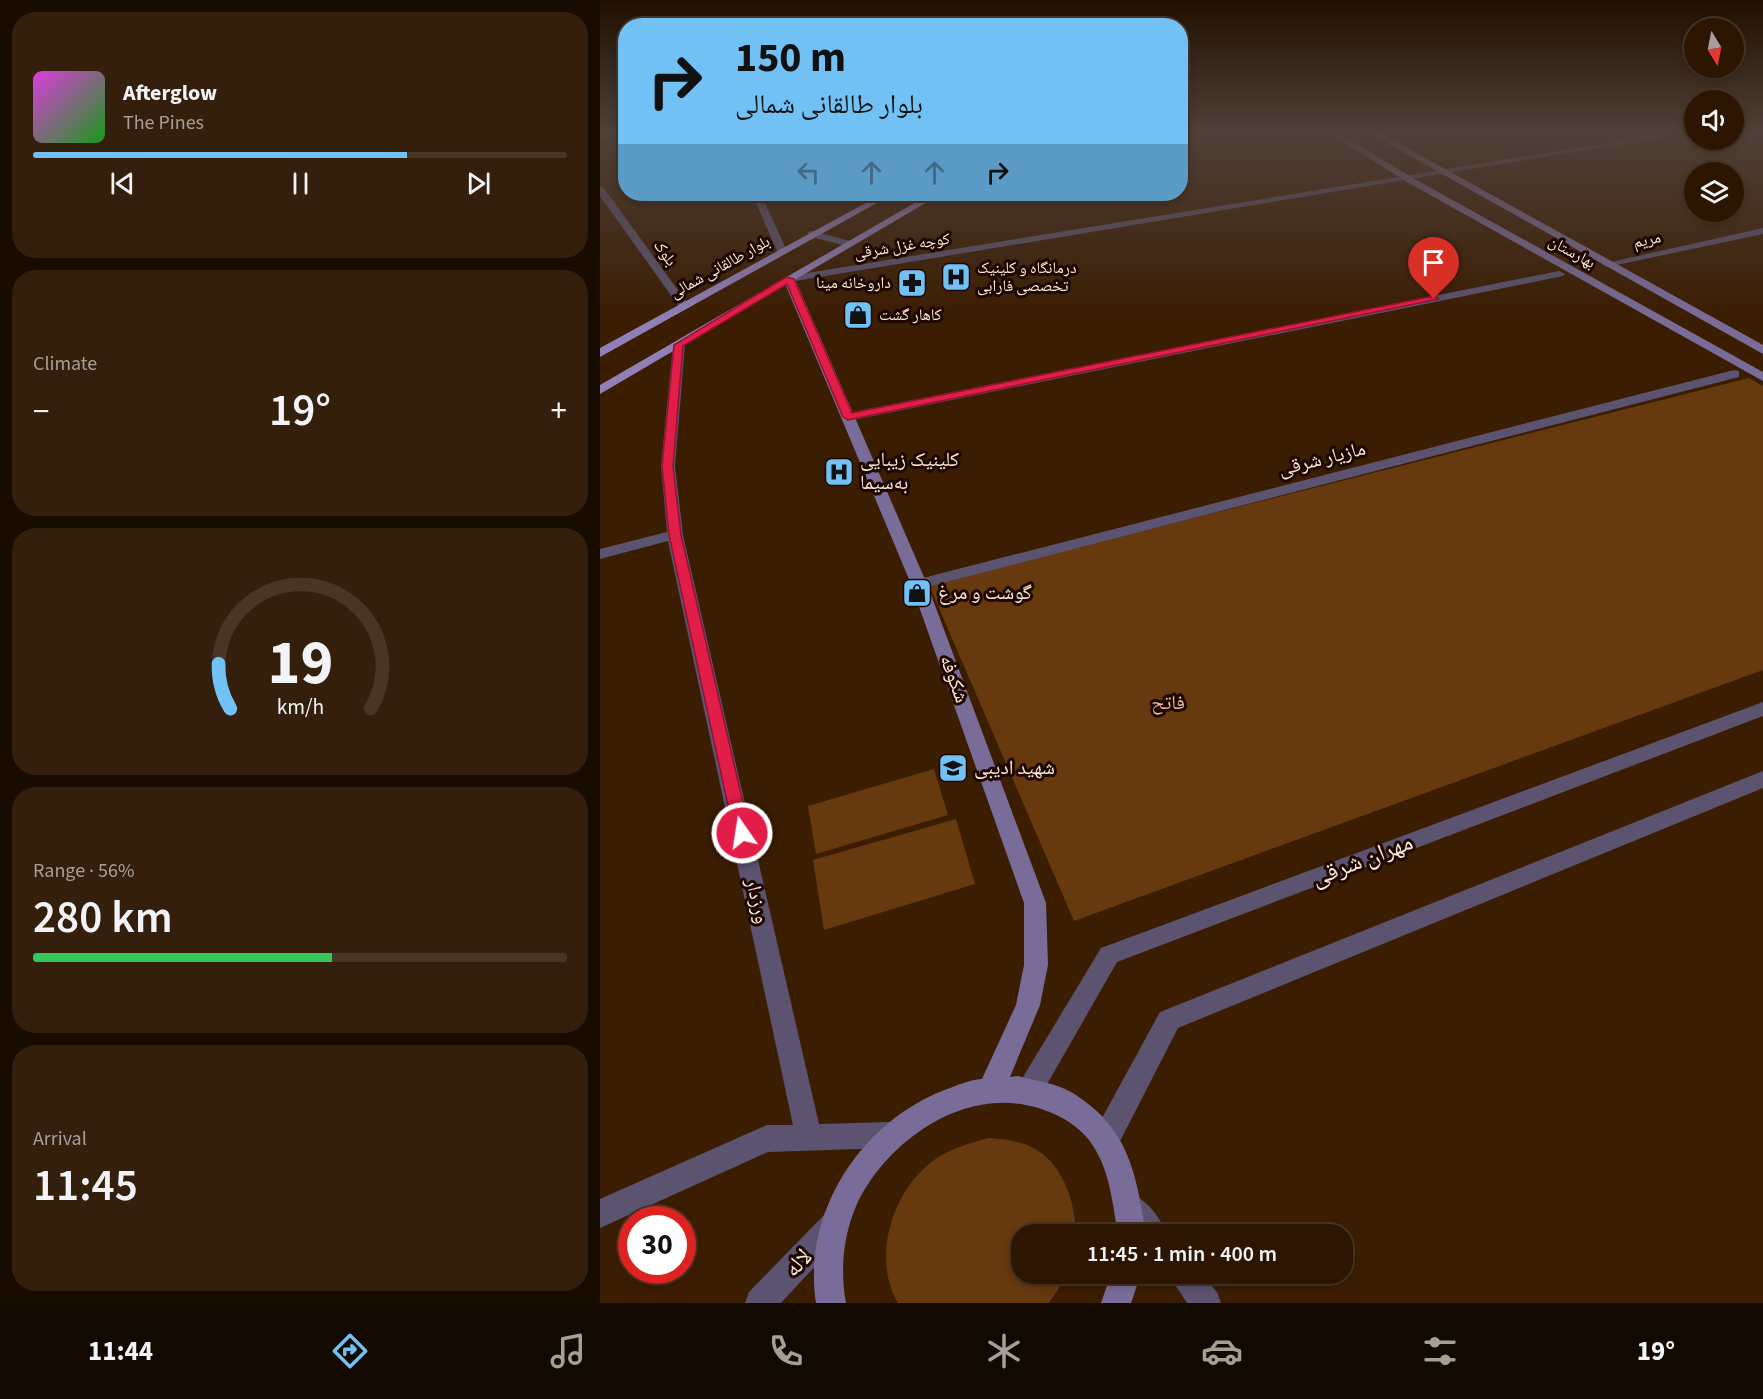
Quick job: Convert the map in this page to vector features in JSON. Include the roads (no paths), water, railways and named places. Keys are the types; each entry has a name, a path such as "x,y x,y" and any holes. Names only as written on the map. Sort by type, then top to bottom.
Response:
{"main road":[{"name":"بهارستان","path":"1437,195 1763,377"},
{"name":"بهارستان","path":"1482,195 1763,350"},
{"name":"بلوار طالقانی شمالی","path":"600,352 875,201"},
{"path":"600,390 924,201"},
{"name":"شکوفه","path":"789,279 919,584 1035,903 1036,965 1028,1005 1009,1053 991,1088"},
{"path":"831,1303 829,1259 836,1224 861,1167 889,1135 922,1111 955,1095 991,1088 1029,1090 1058,1100 1084,1116 1106,1139 1122,1171 1131,1221"},
{"path":"1116,1303 1123,1284"}],"street":[{"name":"بلوک","path":"604,195 684,306"},
{"name":"کوچه غزل شرقی","path":"789,279 1317,195"},
{"path":"759,201 782,251"},
{"name":"مریم","path":"1607,264 1763,231"},
{"path":"812,234 850,244"},
{"path":"848,417 1559,274"},
{"name":"ورزدار","path":"678,345 668,466 675,535 809,1138"},
{"name":"مازیار شرقی","path":"919,584 1734,374"},
{"path":"600,554 675,535"},
{"name":"مهران شرقی","path":"1029,1090 1110,955 1763,709"},
{"path":"1106,1139 1169,1020 1763,779"},
{"path":"600,1214 767,1139 889,1135"},
{"name":"لاله","path":"760,1303 836,1224"},
{"path":"1191,1284 1206,1303"}],"place":[{"name":"درمانگاه و کلینیک تخصصی فارابی","path":"956,277"},
{"name":"داروخانه مینا","path":"912,283"},
{"name":"کاهار گشت","path":"858,315"},
{"name":"کلینیک زیبایی به‌سیما","path":"839,472"},
{"name":"گوشت و مرغ","path":"917,593"},
{"name":"شهید ادیبی","path":"953,768"}],"park label":[{"name":"فاتح","path":"1168,703"}]}
